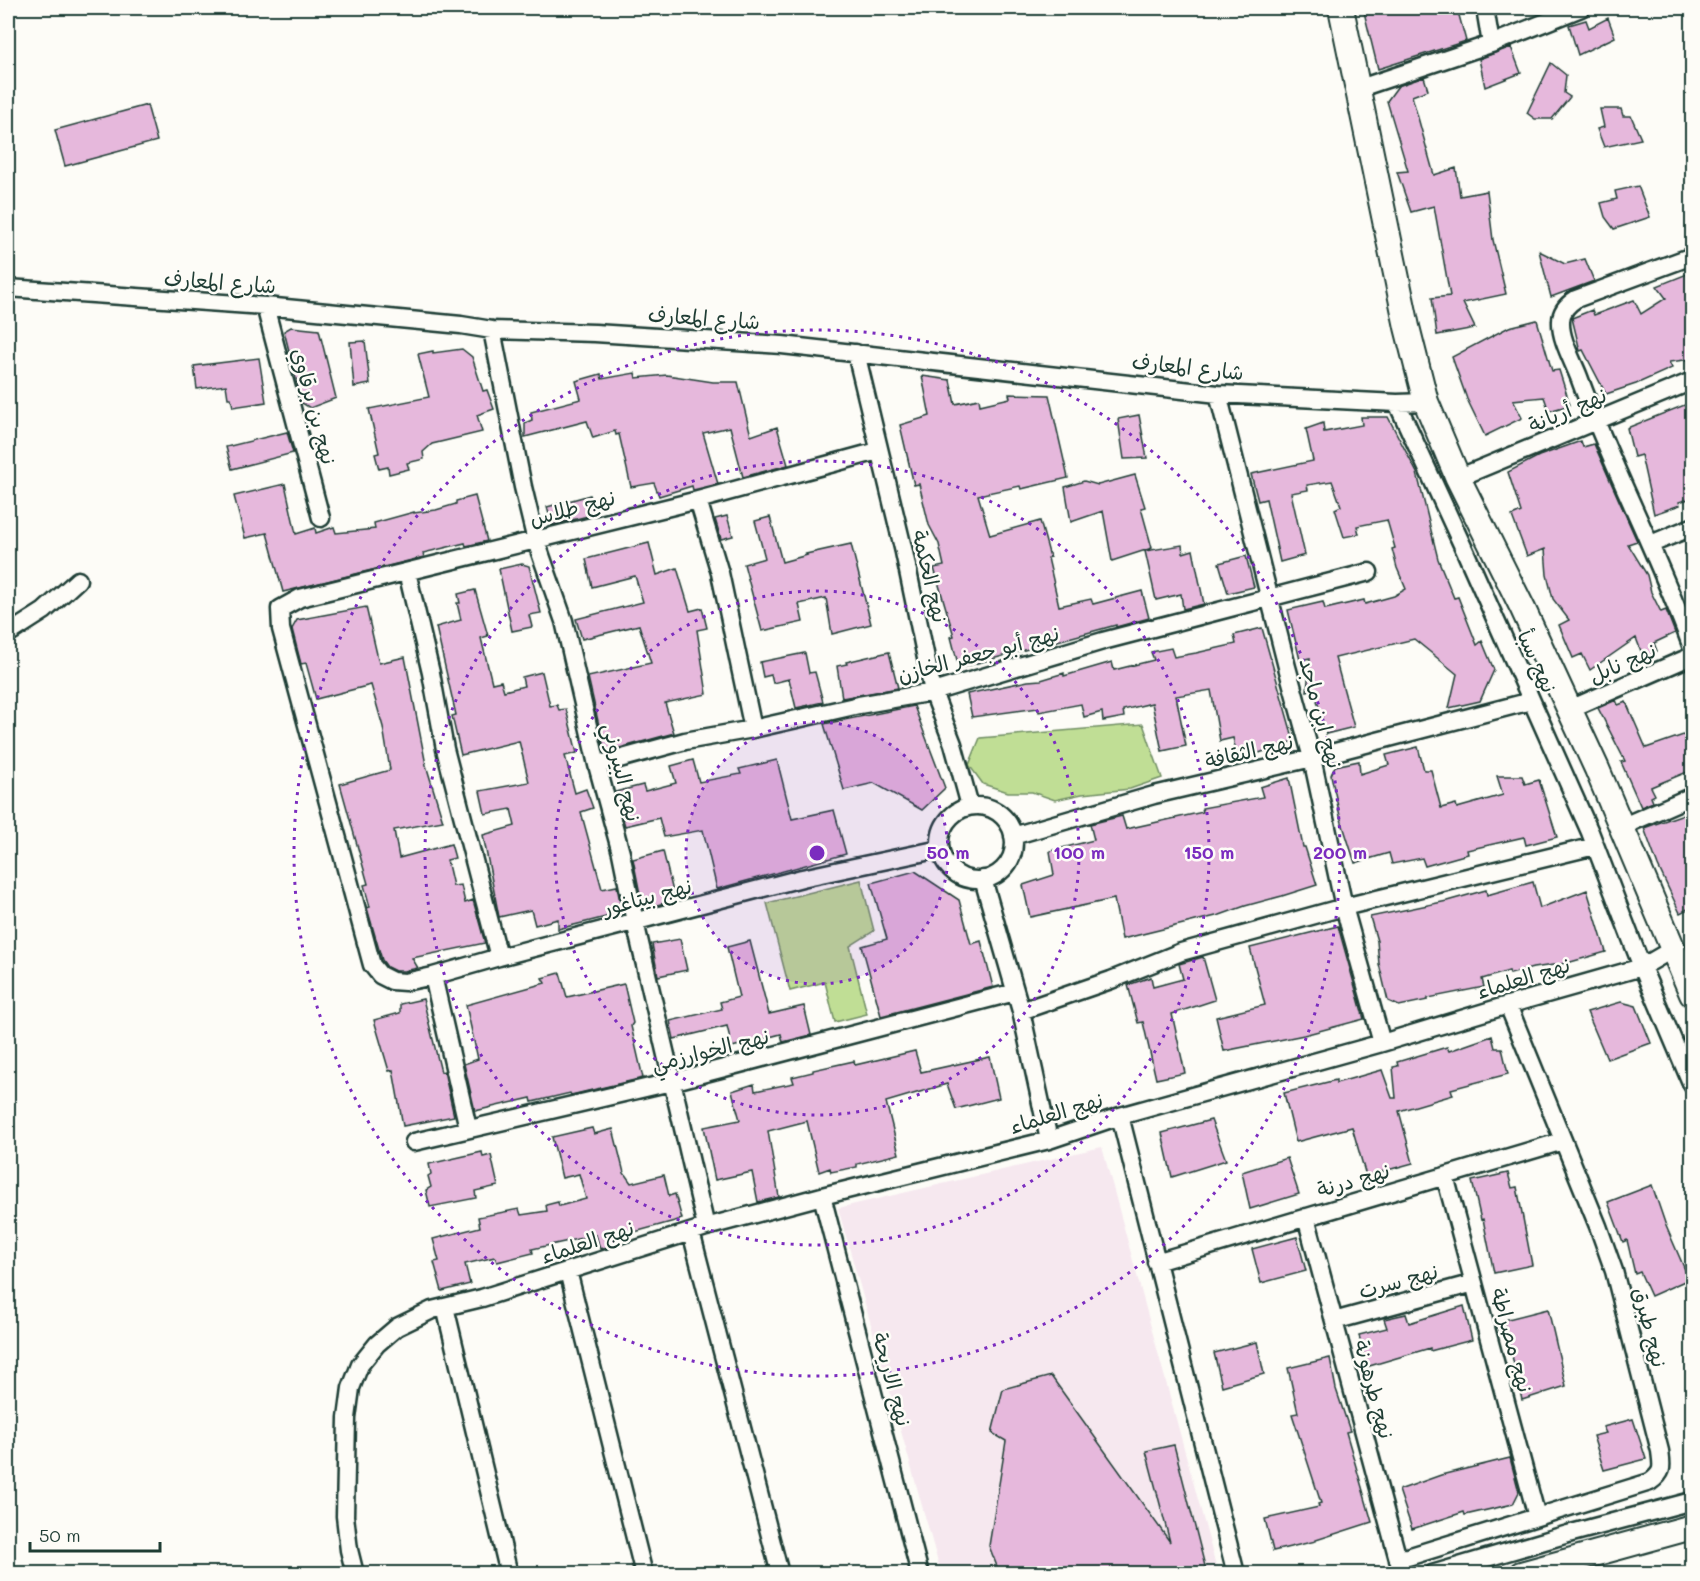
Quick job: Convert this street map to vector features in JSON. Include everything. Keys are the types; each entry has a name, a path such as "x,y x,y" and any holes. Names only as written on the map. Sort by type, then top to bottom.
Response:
{"street":[{"path":"1341,8 1404,315 1426,402 1458,478 1570,709 1692,994"},
{"path":"1485,8 1491,44"},
{"path":"1357,89 1491,44 1581,8"},
{"path":"1692,256 1576,299 1564,310 1561,321 1565,339 1595,421 1651,544 1692,648"},
{"name":"شارع المعارف","path":"8,288 265,306 492,330 595,333 782,345 1218,394 1397,404"},
{"name":"نهج بن برقاوي","path":"265,306 321,518"},
{"name":"نهج البيروني","path":"492,330 507,416 536,541 564,621 597,765 621,853 671,1082 698,1229 780,1574"},
{"name":"نهج الحكمة","path":"856,353 904,552 933,692 952,744 970,806"},
{"name":"نهج أريانة","path":"1458,478 1692,381"},
{"name":"نهج ابن ماجد","path":"1218,394 1312,758 1344,907 1382,1043"},
{"path":"1397,404 1426,402"},
{"name":"نهج سبأ","path":"1397,404 1595,846 1692,1085"},
{"name":"نهج طلاس","path":"372,965 291,669 281,629 280,609 300,598 536,541 641,512 698,500 878,451"},
{"path":"698,500 720,573 753,729"},
{"path":"1651,544 1692,527"},
{"path":"407,572 431,673 445,749 499,957"},
{"name":"نهج أبو جعفر الخازن","path":"597,765 684,741 933,692 1103,641 1369,572"},
{"path":"8,634 44,611 78,580"},
{"name":"نهج نابل","path":"1570,709 1692,656"},
{"name":"نهج الثقافة","path":"1013,836 1154,795 1312,758 1531,701"},
{"path":"1621,826 1692,796"},
{"path":"970,806 985,807 998,812 1008,823 1013,836 1013,851 1007,864 997,874 983,879 969,879 955,873 945,863 940,849 940,835 946,822 957,812 970,806"},
{"path":"1021,1011 1111,980 1181,952 1344,907 1595,846"},
{"name":"نهج بيتاغور","path":"372,965 380,975 392,981 405,982 802,878 940,849"},
{"path":"983,879 1021,1011 1049,1140"},
{"name":"نهج العلماء","path":"355,1574 349,1550 345,1516 347,1418 351,1388 360,1365 384,1338 397,1327 432,1310 482,1298 698,1229 1049,1140 1120,1116 1382,1043 1642,966 1673,949"},
{"path":"433,976 468,1128"},
{"name":"نهج الخوارزمي","path":"414,1142 671,1082 1015,992"},
{"name":"نهج طبرق","path":"1400,1567 1537,1517 1650,1482 1658,1476 1662,1468 1660,1451 1614,1271 1591,1206 1508,1005"},
{"path":"1120,1116 1236,1574"},
{"name":"نهج درنة","path":"1156,1262 1563,1141"},
{"name":"نهج مصراطة","path":"1445,1176 1537,1517"},
{"name":"نهج الاريحة","path":"822,1196 920,1574"},
{"name":"نهج طرهونة","path":"1306,1217 1400,1567"},
{"path":"568,1271 644,1574"},
{"name":"نهج سرت","path":"1334,1321 1474,1282"},
{"path":"445,1307 509,1574"},
{"path":"1432,1574 1692,1501"},
{"path":"1521,1574 1692,1527"}],"shaded area":[{"path":"1102,1147 1218,1573 941,1573 838,1208"}],"green space":[{"path":"1143,724 1162,778 1130,789 1082,794 1055,800 1032,792 1008,792 983,784 969,765 980,738"},
{"path":"861,880 874,931 850,946 867,1014 835,1022 825,982 790,991 767,903"}],"building":[{"path":"1363,8 1457,8 1466,41 1378,69"},
{"path":"1608,18 1615,37 1578,55 1569,25 1586,20 1589,28"},
{"path":"1511,47 1521,73 1485,87 1479,59"},
{"path":"1551,63 1566,75 1564,93 1570,97 1552,119 1535,119 1527,113"},
{"path":"1424,77 1428,90 1412,96 1434,175 1456,168 1460,196 1487,191 1493,240 1506,294 1463,303 1475,328 1437,335 1432,298 1450,296 1434,206 1411,212 1397,172 1408,171 1387,101 1398,86"},
{"path":"147,105 157,141 65,166 55,130"},
{"path":"1600,109 1621,109 1623,116 1631,116 1641,139 1604,147 1597,129 1604,127"},
{"path":"1638,186 1650,217 1614,229 1605,217 1601,203 1617,199 1615,191"},
{"path":"1539,251 1565,264 1585,259 1594,281 1551,297"},
{"path":"1692,272 1692,359 1669,362 1672,368 1606,394 1583,350 1580,351 1572,318 1592,310 1594,315 1634,300 1641,314 1666,298 1657,286"},
{"path":"1537,320 1552,371 1559,370 1570,405 1549,411 1544,397 1513,400 1522,418 1485,436 1467,399 1452,357 1509,327"},
{"path":"291,327 319,330 336,398 310,408 302,403 284,331"},
{"path":"365,341 370,384 354,387 350,342"},
{"path":"462,349 472,357 483,391 487,390 494,409 477,415 482,432 432,444 423,452 424,459 407,463 409,469 389,474 388,467 379,469 375,454 379,453 369,409 429,397 418,354"},
{"path":"259,358 266,402 233,407 231,398 228,398 226,385 197,389 194,366"},
{"path":"635,373 636,378 667,375 713,382 738,382 751,436 777,427 788,465 743,477 730,427 703,433 718,484 693,490 692,486 659,496 654,483 631,487 619,434 616,435 615,431 593,438 587,421 525,437 525,423 532,420 531,412 581,399 576,381 601,374 602,379"},
{"path":"922,376 950,380 955,404 979,399 980,405 1010,398 1009,394 1049,395 1068,478 1021,489 1020,486 978,495 990,535 1040,521 1050,557 1048,558 1059,606 1091,599 1093,604 1142,591 1149,618 959,668 951,637 954,636 934,568 944,566 939,544 929,525 919,484 914,485 900,425 930,416"},
{"path":"1692,402 1692,498 1654,514 1641,455 1634,457 1627,428"},
{"path":"1139,415 1147,458 1124,459 1118,419"},
{"path":"1361,417 1388,417 1417,473 1438,559 1454,598 1458,597 1477,645 1482,641 1494,670 1480,701 1449,708 1457,674 1414,639 1335,658 1354,727 1326,734 1314,689 1307,691 1310,658 1300,660 1288,610 1323,602 1325,609 1364,600 1365,604 1394,596 1406,589 1397,568 1392,549 1395,548 1387,520 1357,526 1359,534 1344,537 1335,509 1341,506 1332,481 1307,485 1308,490 1291,493 1305,555 1280,562 1266,499 1258,501 1251,474 1313,461 1306,429 1323,423 1324,432 1362,425"},
{"path":"287,432 293,453 232,469 226,447"},
{"path":"1581,441 1583,447 1594,444 1637,541 1628,544 1647,575 1651,592 1661,612 1666,610 1675,633 1654,643 1657,651 1644,659 1636,638 1590,670 1582,654 1573,658 1559,625 1569,620 1553,599 1547,575 1545,549 1527,556 1512,516 1521,512 1508,472 1539,456"},
{"path":"1135,475 1145,507 1141,508 1152,548 1112,561 1103,511 1071,522 1065,487 1084,481 1098,485"},
{"path":"285,484 296,534 315,528 316,533 334,527 336,533 375,529 374,523 414,512 436,510 475,496 487,541 466,546 465,543 423,553 424,557 283,592 267,533 245,538 234,496"},
{"path":"590,495 596,514 552,525 547,507"},
{"path":"727,516 733,536 721,539 715,519"},
{"path":"770,517 782,562 851,544 871,624 832,634 826,598 799,604 803,622 762,631 744,564 765,558 755,521"},
{"path":"649,543 657,575 677,568 690,611 702,608 707,628 697,630 707,694 665,703 674,733 605,752 588,677 651,663 639,625 582,639 576,619 643,602 635,576 592,587 586,559"},
{"path":"1182,545 1183,553 1193,550 1204,604 1183,609 1181,594 1156,600 1145,551"},
{"path":"1246,556 1254,587 1228,593 1219,563"},
{"path":"522,564 529,566 541,613 529,615 532,627 512,631 499,569"},
{"path":"475,590 488,636 481,638 492,683 501,681 504,691 524,686 522,677 542,672 550,706 557,705 559,710 566,709 577,753 565,756 575,793 586,789 593,808 581,812 602,889 617,886 622,913 558,929 558,919 535,925 531,910 499,917 483,835 515,826 511,809 485,814 480,791 529,782 519,741 461,755 452,716 456,715 436,627 461,620 457,603 460,603 458,594"},
{"path":"366,607 379,663 405,657 426,765 443,821 394,830 399,858 451,844 455,858 447,860 453,886 461,885 465,903 473,900 485,943 412,958 418,968 404,971 395,971 387,967 382,960 367,908 370,907 364,885 368,884 340,784 390,770 383,727 371,685 316,699 306,663 301,664 292,629 297,620"},
{"path":"1262,628 1294,741 1259,753 1237,756 1233,738 1220,741 1211,690 1176,696 1186,746 1162,751 1152,703 1123,710 1124,717 1103,721 1102,712 1084,717 1081,704 1039,712 1038,708 972,717 967,694 1041,680 1064,673 1064,676 1112,662 1114,670 1154,660 1151,652 1171,648 1174,657 1196,653 1236,644 1234,635"},
{"path":"889,652 898,688 842,698 837,666"},
{"path":"805,653 809,673 815,672 823,702 796,708 789,679 773,683 771,675 763,677 760,662"},
{"path":"1616,700 1618,705 1626,702 1646,748 1692,732 1692,770 1651,787 1655,795 1651,797 1653,802 1641,807 1621,762 1625,761 1598,708"},
{"path":"914,706 945,788 922,810 874,783 844,790 824,724"},
{"path":"1418,747 1424,770 1431,770 1441,808 1456,804 1457,808 1503,795 1497,776 1522,776 1525,784 1539,780 1557,837 1526,845 1524,837 1467,850 1468,854 1425,866 1422,858 1392,864 1389,853 1355,863 1340,816 1331,775 1335,766 1359,761 1360,774 1389,765 1386,755"},
{"path":"693,760 699,782 741,774 739,769 777,760 792,819 834,810 846,854 717,889 703,830 664,837 659,818 625,826 615,792 643,785 645,791 676,783 671,766"},
{"path":"1289,778 1303,847 1305,847 1317,885 1220,915 1122,939 1114,899 1030,917 1023,885 1054,875 1050,851 1094,840 1090,824 1122,816 1126,829 1203,812 1202,808 1263,797 1260,787"},
{"path":"1692,811 1692,907 1680,913 1658,866 1644,828"},
{"path":"663,851 675,900 643,909 633,859"},
{"path":"915,871 959,900 971,944 981,941 993,987 881,1016 862,946 887,939 871,883"},
{"path":"1533,882 1540,908 1587,890 1606,952 1567,963 1510,974 1509,971 1482,979 1484,987 1428,998 1428,1000 1399,1006 1388,1001 1379,964 1377,941 1370,917 1447,901 1486,890 1487,895"},
{"path":"1338,926 1364,1019 1304,1035 1224,1051 1216,1017 1265,1005 1250,948"},
{"path":"680,939 687,970 658,976 652,944"},
{"path":"750,941 769,1014 804,1006 811,1035 783,1042 781,1034 732,1047 727,1026 674,1039 670,1021 722,1009 720,1002 739,997 727,947"},
{"path":"1203,957 1215,1000 1172,1014 1185,1073 1156,1079 1143,1022 1138,1023 1128,985 1151,977 1153,987 1183,979 1179,964"},
{"path":"560,973 567,997 624,984 643,1078 571,1095 570,1093 532,1102 531,1098 475,1111 464,1064 478,1059 466,1005 545,983 542,978"},
{"path":"423,999 441,1072 444,1071 454,1116 403,1126 393,1070 389,1071 374,1020 400,1013 400,1004"},
{"path":"1621,1002 1636,1006 1651,1043 1607,1059 1587,1012"},
{"path":"1492,1036 1495,1048 1502,1048 1508,1074 1451,1089 1453,1095 1399,1111 1413,1163 1366,1176 1352,1127 1296,1142 1284,1093 1336,1080 1336,1083 1382,1070 1392,1098 1396,1098 1393,1067 1398,1066 1397,1062 1447,1047 1449,1051"},
{"path":"915,1051 921,1072 990,1057 999,1098 956,1109 947,1084 886,1102 899,1154 857,1164 857,1167 831,1172 830,1168 819,1172 807,1121 768,1131 779,1197 758,1202 752,1172 715,1180 704,1127 740,1120 732,1091 754,1084 755,1091 794,1083 792,1077 813,1072 813,1070 854,1061 855,1065"},
{"path":"1211,1120 1226,1160 1172,1177 1162,1133"},
{"path":"592,1128 594,1134 613,1129 624,1173 631,1183 664,1175 669,1196 675,1194 682,1219 620,1236 622,1243 600,1249 596,1235 532,1249 533,1253 497,1262 495,1257 465,1264 470,1284 442,1291 434,1262 439,1261 433,1239 480,1227 478,1217 519,1209 521,1215 547,1211 546,1205 558,1202 559,1206 586,1199 579,1174 562,1178 552,1137"},
{"path":"482,1152 483,1157 491,1155 498,1186 475,1191 476,1198 430,1207 426,1190 431,1187 428,1176 431,1174 429,1164"},
{"path":"1287,1158 1299,1194 1250,1209 1242,1172"},
{"path":"1508,1173 1512,1188 1517,1187 1532,1265 1494,1273 1483,1219 1481,1220 1472,1181"},
{"path":"1652,1185 1666,1226 1689,1279 1651,1296 1640,1272 1635,1274 1627,1240 1623,1242 1608,1202"},
{"path":"1297,1237 1306,1271 1261,1283 1252,1249"},
{"path":"1464,1306 1472,1340 1430,1351 1430,1348 1366,1367 1359,1335 1387,1328 1384,1319 1406,1314 1409,1323"},
{"path":"1548,1309 1566,1386 1522,1400 1504,1320"},
{"path":"1257,1342 1264,1374 1222,1386 1214,1353"},
{"path":"1330,1358 1336,1389 1350,1431 1346,1432 1372,1522 1316,1541 1273,1551 1265,1519 1319,1507 1318,1504 1321,1503 1292,1414 1298,1413 1288,1368"},
{"path":"1051,1376 1170,1542 1146,1451 1174,1445 1207,1574 1000,1574 989,1546 1006,1441 992,1433 1003,1389"},
{"path":"1633,1419 1646,1459 1604,1470 1593,1436 1606,1433 1603,1427"},
{"path":"1510,1458 1519,1492 1513,1504 1465,1515 1464,1512 1412,1529 1399,1490 1441,1475"}]}
